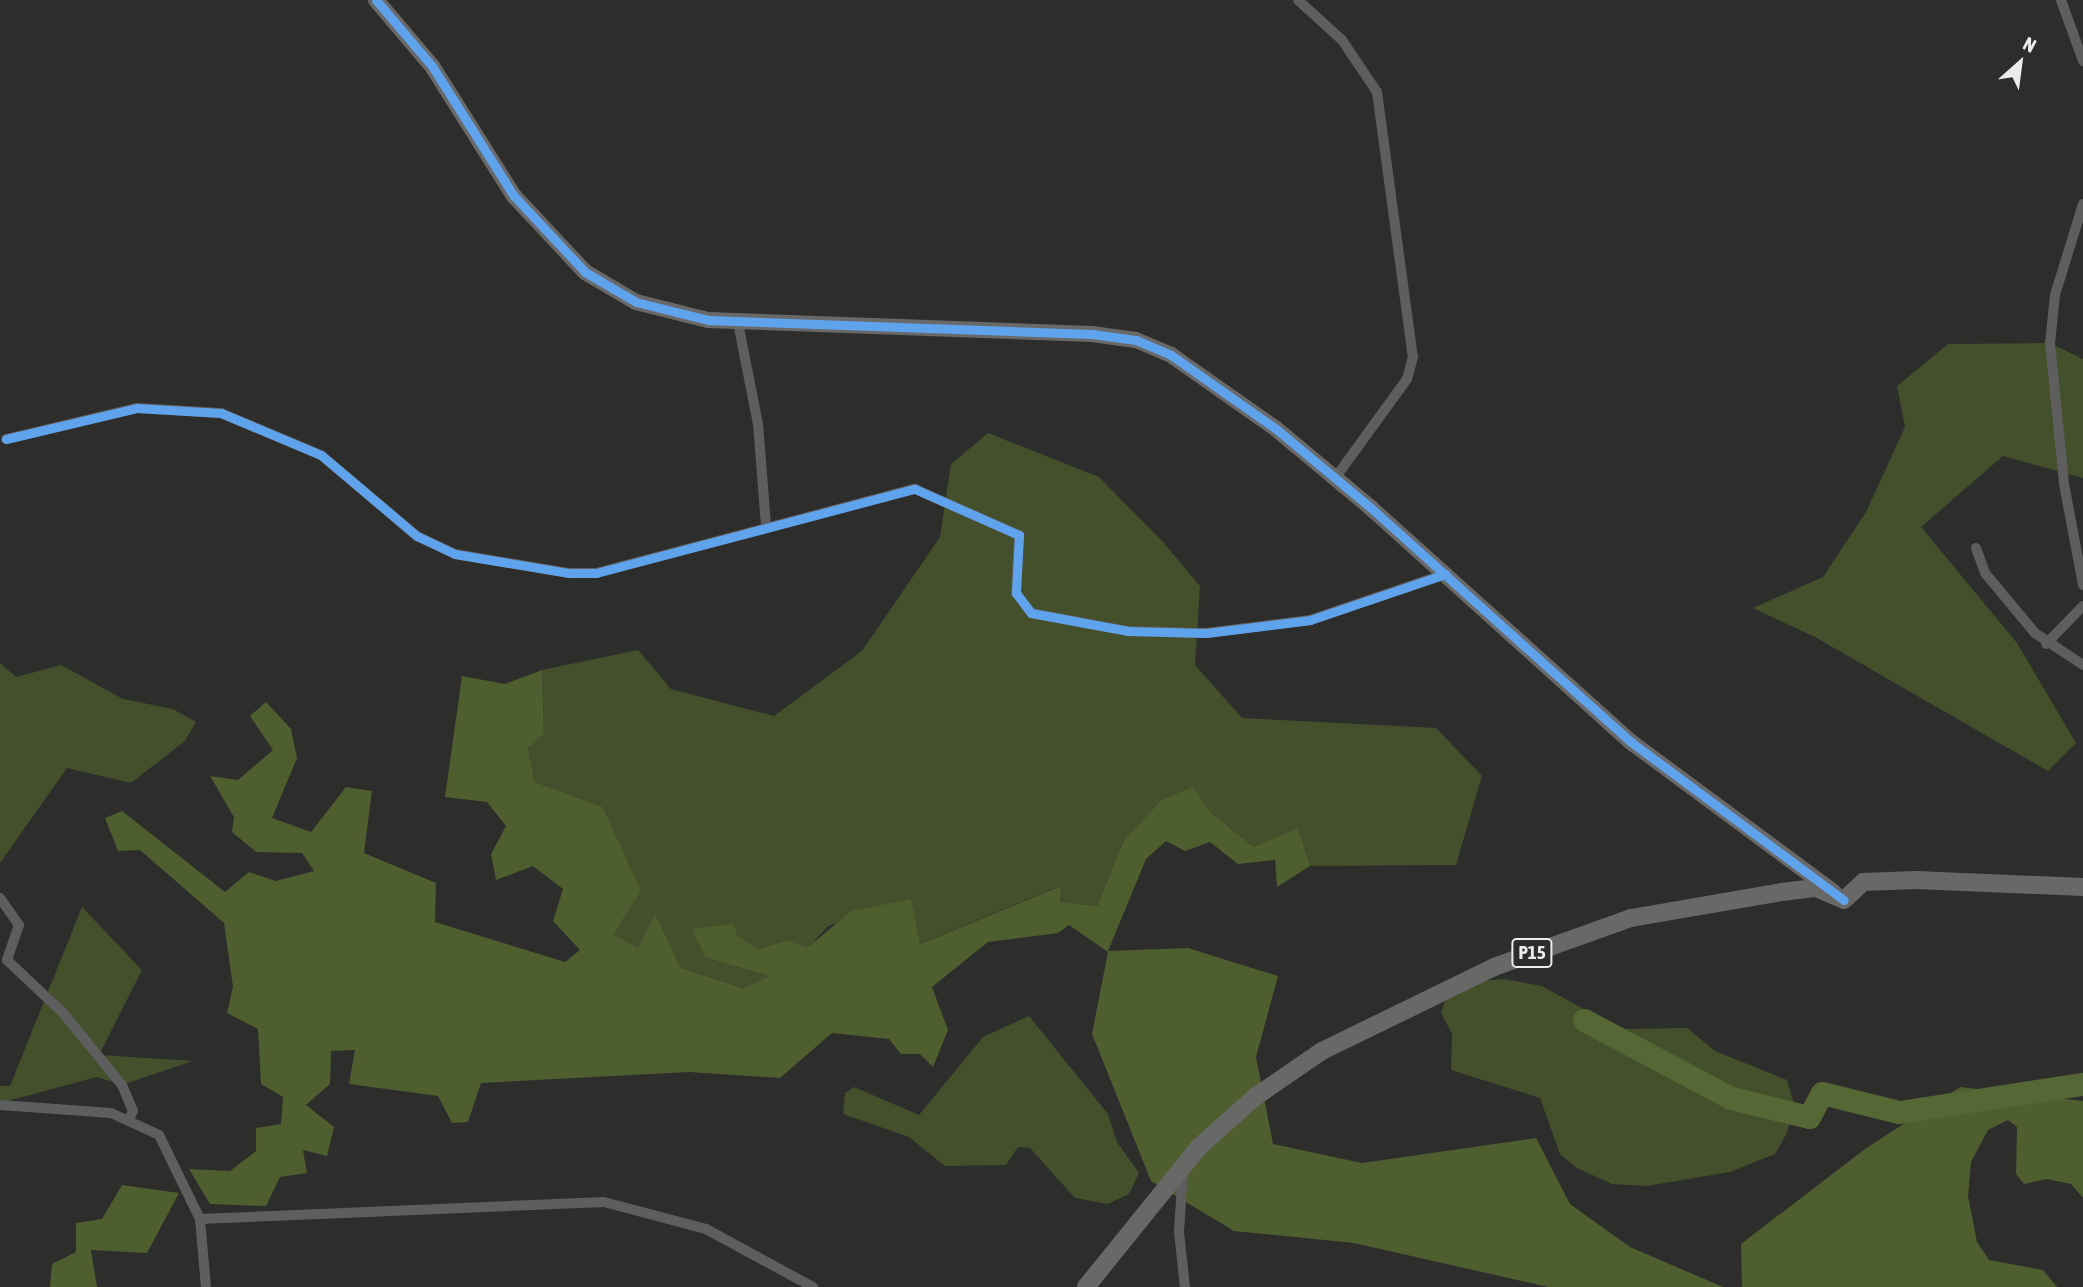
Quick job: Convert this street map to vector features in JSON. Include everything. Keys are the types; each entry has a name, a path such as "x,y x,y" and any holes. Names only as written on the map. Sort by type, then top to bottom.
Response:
{"main road":[{"path":"1844,900 1863,882 2083,887"},
{"name":"P15","path":"1086,1287 1183,1168 1232,1115 1298,1066 1494,967 1618,922 1690,905 1816,888 1844,900"}],"street":[{"path":"376,0 432,66 514,196 585,272 636,302 738,323 967,328 1136,340 1207,377 1335,478 1631,741 1844,900"},
{"path":"1298,0 1342,40 1377,92 1413,357 1407,379 1335,478"},
{"path":"2061,0 2083,61"},
{"path":"2083,204 2055,295 2050,343 2064,484 2083,585"},
{"path":"738,323 758,424 766,525"},
{"path":"6,439 137,408 221,413 336,465 417,536 455,554 569,573 596,573 766,525 915,489 1019,535 1016,593 1031,613 1128,631 1206,633 1310,620 1446,574"},
{"path":"1976,548 1985,573 2046,644 2083,665"},
{"path":"2046,644 2083,606"},
{"path":"0,898 19,925 8,960 63,1013 122,1085 133,1111 129,1119"},
{"path":"0,1105 129,1119 159,1135 200,1219 206,1287"},
{"path":"1183,1168 1179,1232 1185,1287"},
{"path":"200,1219 604,1202 706,1229 813,1287"}],"green space":[{"path":"2050,343 2083,359 2083,478 2003,456 1921,527 2017,643 2076,743 2048,771 1815,637 1753,608 1823,577 1866,512 1905,427 1897,386 1948,344"},
{"path":"988,433 1099,477 1163,542 1200,586 1195,665 1242,718 1436,728 1482,776 1456,865 1310,866 1298,829 1254,847 1210,812 1124,840 1097,906 1059,902 1060,886 919,944 911,899 828,926 807,949 787,940 759,949 737,935 706,958 771,976 743,988 681,968 655,915 638,948 612,934 640,890 603,807 535,782 528,746 544,734 542,670 638,650 671,689 774,716 862,651 940,537 951,464"},
{"path":"0,663 16,677 61,665 123,699 173,709 196,722 185,741 131,783 67,768 0,863"},
{"path":"542,670 544,734 528,747 535,782 603,807 641,891 613,934 638,948 655,914 681,968 743,988 770,976 706,958 692,929 734,924 737,935 759,949 787,940 807,948 851,911 911,899 920,944 1061,886 1060,902 1097,906 1124,840 1163,799 1193,787 1210,812 1254,847 1298,828 1310,866 1277,887 1275,860 1238,864 1210,842 1185,851 1166,841 1146,859 1108,951 1188,948 1278,976 1256,1057 1273,1144 1362,1163 1536,1138 1570,1204 1630,1247 1723,1287 1548,1287 1354,1243 1234,1231 1151,1181 1092,1034 1108,952 1069,925 1058,933 988,942 932,987 948,1030 933,1067 920,1054 901,1054 889,1039 832,1033 780,1078 689,1072 481,1083 468,1122 452,1123 438,1096 349,1084 355,1050 331,1051 330,1084 306,1105 334,1127 327,1156 303,1150 307,1173 280,1177 266,1206 210,1204 189,1169 230,1171 256,1151 256,1128 281,1124 283,1097 261,1084 258,1029 227,1013 233,987 224,923 140,850 118,851 105,818 122,811 225,892 249,872 276,881 314,871 302,853 256,852 232,832 234,817 210,776 238,780 273,750 250,716 266,702 291,729 297,758 272,818 311,832 346,787 372,791 364,853 436,883 435,922 565,962 580,950 553,921 563,889 533,866 496,880 491,854 506,826 487,802 445,797 462,676 505,684"},
{"path":"82,907 142,970 99,1055 193,1061 122,1085 97,1077 0,1103 0,1086 10,1086"},
{"path":"1504,979 1542,986 1620,1029 1687,1028 1715,1051 1787,1080 1794,1104 1787,1133 1775,1154 1730,1172 1647,1186 1612,1184 1577,1168 1560,1154 1540,1098 1451,1070 1452,1034 1441,1013 1446,998 1478,981"},
{"path":"1029,1016 1108,1114 1117,1142 1139,1173 1129,1194 1108,1204 1075,1198 1030,1148 1018,1147 1006,1165 945,1166 909,1137 843,1114 845,1093 854,1087 919,1115 983,1037"},
{"path":"1960,1087 2083,1101 2083,1198 2071,1184 2047,1179 2024,1184 2016,1174 2017,1127 2008,1120 1988,1130 1971,1162 1968,1196 1977,1242 1989,1260 2043,1270 2057,1287 1742,1287 1741,1244 1865,1149"},
{"path":"122,1185 179,1193 147,1253 91,1250 97,1287 50,1287 52,1264 76,1252 76,1223 102,1219"}],"waterway":[{"path":"1584,1020 1731,1098 1809,1117 1822,1093 1899,1112 2083,1084"}],"cycle path":[{"path":"376,0 432,66 514,196 585,272 636,302 708,320 1092,334 1136,340 1171,355 1275,428 1371,508 1631,742 1844,900"},
{"path":"6,439 137,408 221,413 321,455 417,536 455,554 569,573 596,573 915,489 1019,535 1016,593 1031,613 1128,631 1206,633 1310,620 1445,574"}]}
